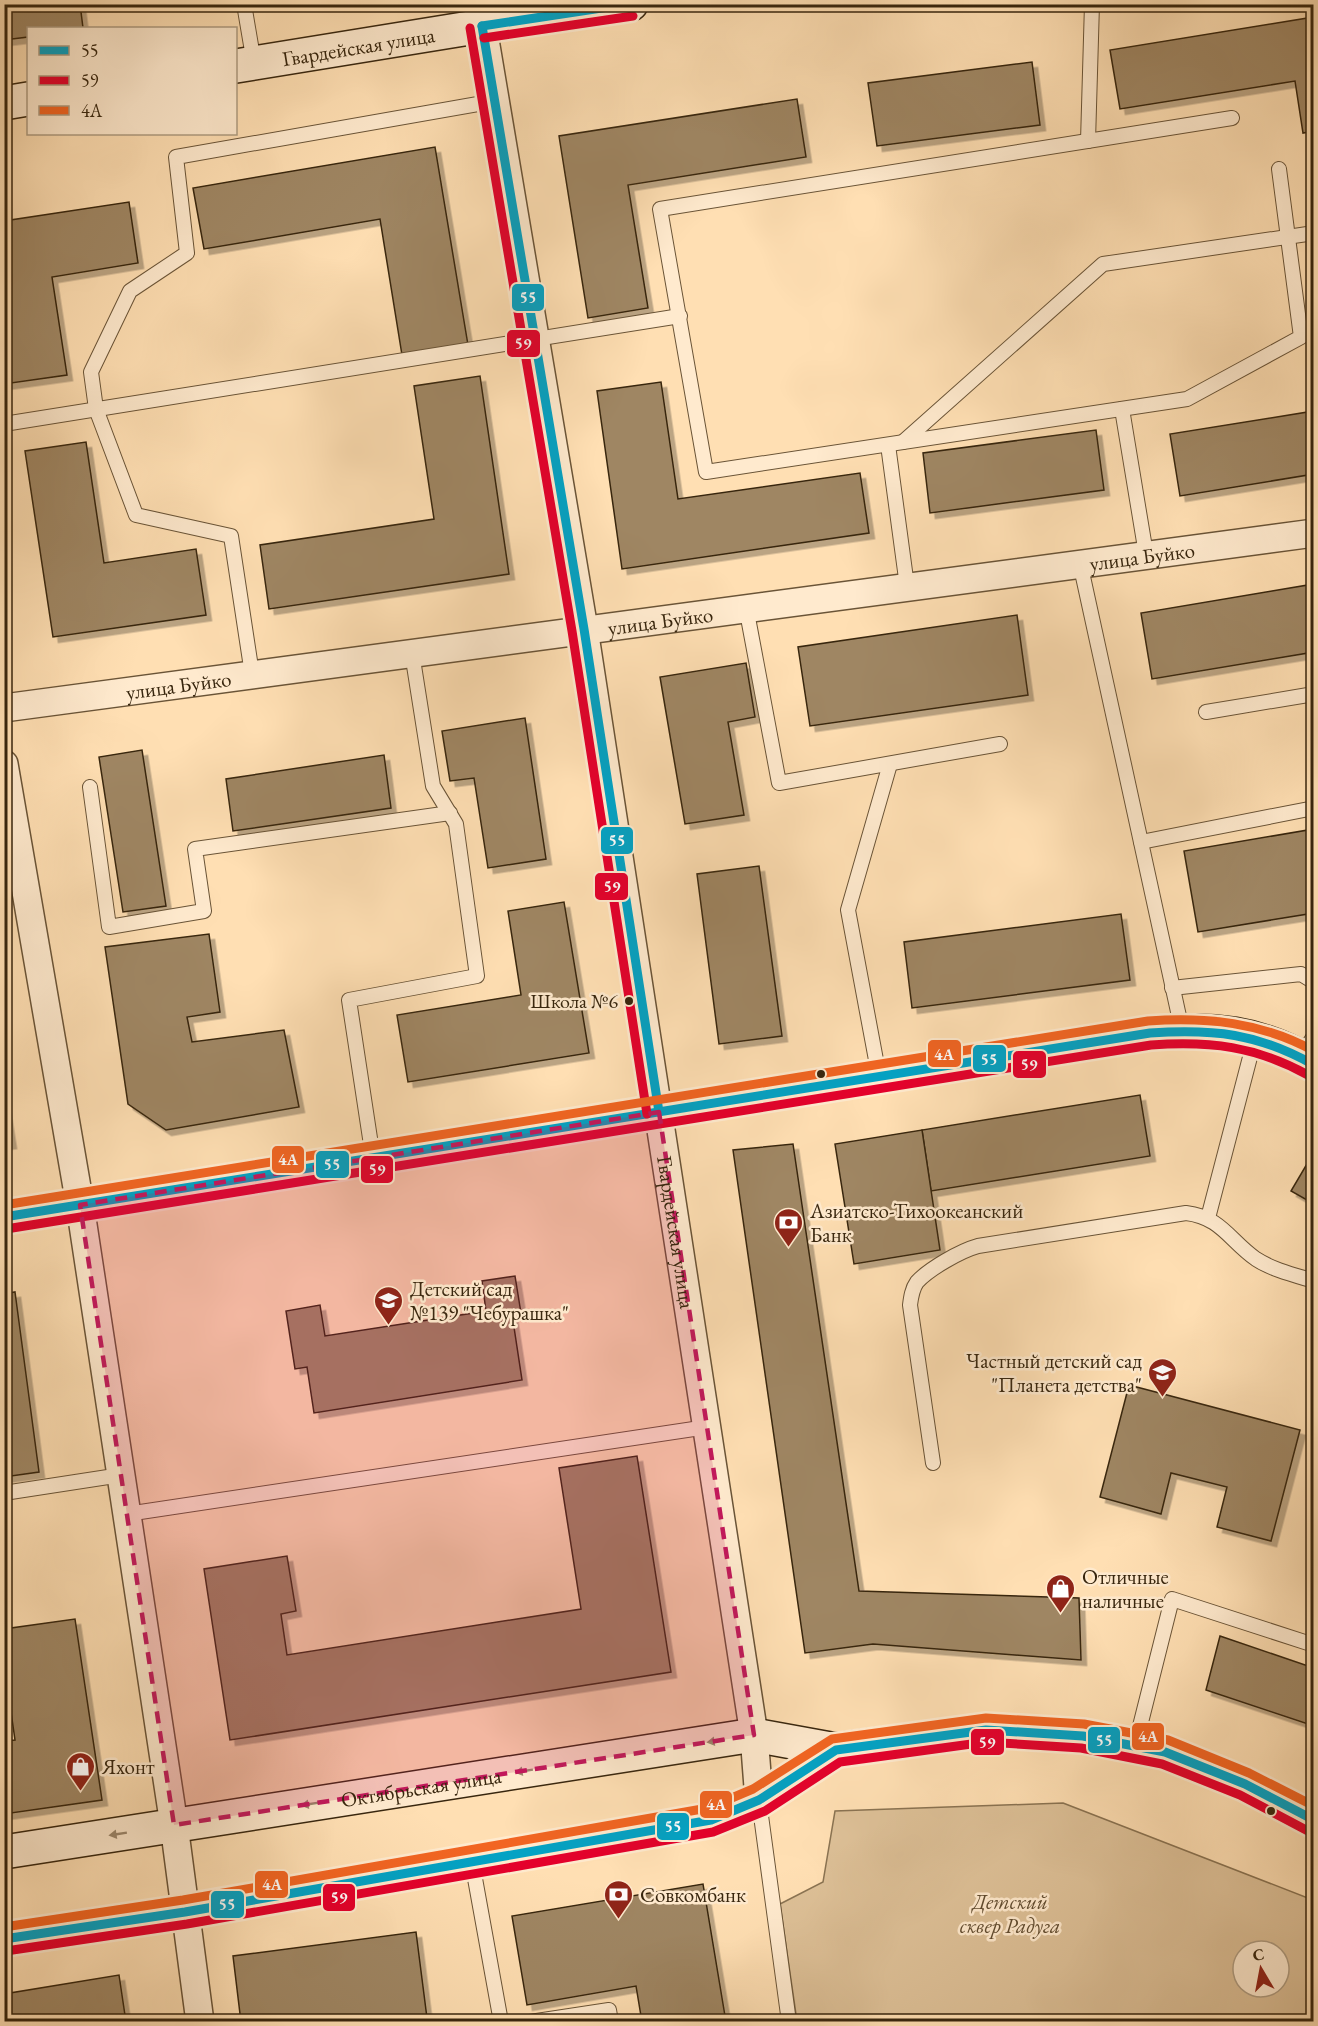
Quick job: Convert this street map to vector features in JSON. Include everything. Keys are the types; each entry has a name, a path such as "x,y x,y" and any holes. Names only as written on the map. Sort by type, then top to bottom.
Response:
{"street":[{"name":"Гвардейская улица","path":"245,64 481,15 632,4"},
{"name":"Гвардейская улица","path":"481,15 584,629 754,1736 759,1800"},
{"path":"4,103 27,99"},
{"name":"улица Буйко","path":"4,708 746,607 1314,533"},
{"path":"4,764 80,1205 174,1825 200,2022"},
{"path":"4,1217 1117,1037 1182,1030 1231,1032 1309,1053"},
{"name":"Октябрьская улица","path":"4,1852 754,1736 836,1750 986,1730 1083,1736 1165,1752 1245,1784 1314,1820"},
{"name":"Октябрьская улица","path":"4,1939 185,1912 711,1820 759,1800 836,1750"}],"lane":[{"path":"244,4 245,64"},
{"path":"1088,141 1092,4"},
{"path":"252,674 231,536 136,515 96,409 91,372 130,291 187,253 177,157 495,101"},
{"path":"1232,118 660,209 706,472 1187,399 1301,337 1279,169"},
{"path":"903,442 1103,264 1314,233"},
{"path":"4,424 680,316"},
{"path":"1122,409 1146,554"},
{"path":"888,445 908,586"},
{"path":"1080,563 1182,1030"},
{"path":"746,607 779,783 1000,744"},
{"path":"374,1158 349,1000 477,976 456,824 433,786 412,653"},
{"path":"1206,712 1314,694"},
{"path":"879,1077 848,910 890,764"},
{"path":"90,787 109,927 204,911 195,849 450,813"},
{"path":"1141,842 1314,808"},
{"path":"1172,988 1301,974 1314,982"},
{"path":"1208,1218 1255,1038"},
{"path":"933,1463 910,1305 911,1295 918,1282 957,1254 978,1246 1172,1213 1197,1214 1224,1228 1253,1257 1269,1267 1314,1281"},
{"path":"127,1514 707,1427"},
{"path":"4,1492 121,1475"},
{"path":"1135,1746 1172,1599 1314,1645"},
{"path":"759,1800 789,2022"},
{"path":"472,1862 501,2022"},
{"path":"530,2022 609,2010 611,2022"}],"highlighted area":[{"path":"659,1112 754,1735 174,1825 80,1205"}],"green space":[{"name":"Детский сквер Радуга","path":"1063,1803 1313,1900 1313,2021 797,2021 780,1904 823,1882 835,1811"}],"building":[{"path":"4,4 80,4 83,27 27,27 27,37 4,40"},
{"path":"1314,17 1314,131 1303,133 1295,81 1120,109 1110,50"},
{"path":"1032,62 1040,125 877,146 868,83"},
{"path":"797,99 806,157 628,185 648,308 588,318 559,136"},
{"path":"435,147 468,345 402,355 380,219 204,249 193,188"},
{"path":"129,202 138,263 52,277 67,375 4,384 4,221"},
{"path":"480,376 509,574 269,609 260,545 434,519 414,386"},
{"path":"661,382 678,499 860,473 869,533 622,569 597,391"},
{"path":"1314,411 1314,474 1180,496 1170,434"},
{"path":"1096,430 1104,490 930,513 923,453"},
{"path":"86,442 104,563 196,549 206,615 53,637 25,451"},
{"path":"1314,584 1314,652 1152,679 1141,613"},
{"path":"1017,615 1028,695 810,726 798,647"},
{"path":"746,663 755,717 728,722 744,815 685,824 660,677"},
{"path":"525,718 546,859 488,868 474,778 450,781 442,731"},
{"path":"142,750 166,906 123,912 99,757"},
{"path":"384,755 391,808 233,831 226,779"},
{"path":"1314,829 1314,913 1198,932 1184,851"},
{"path":"759,866 782,1036 719,1044 697,874"},
{"path":"564,902 589,1053 408,1082 397,1015 521,995 508,911"},
{"path":"1121,914 1130,980 912,1008 904,942"},
{"path":"209,934 220,1012 187,1017 192,1042 284,1030 299,1107 166,1130 128,1104 105,947"},
{"path":"1140,1095 1150,1156 931,1191 922,1130"},
{"path":"4,1099 11,1143 4,1144"},
{"path":"922,1130 940,1250 854,1264 835,1144"},
{"path":"793,1144 859,1591 1079,1598 1081,1660 873,1644 805,1653 733,1150"},
{"path":"1314,1152 1314,1204 1291,1191"},
{"name":"Детский сад №139 \"Чебурашка\"","path":"515,1276 521,1313 512,1314 522,1380 314,1413 307,1367 295,1369 286,1311 320,1305 325,1336 486,1311 482,1281"},
{"path":"15,1292 39,1472 4,1477 4,1294"},
{"path":"1129,1385 1300,1430 1271,1541 1217,1527 1227,1487 1171,1473 1161,1514 1100,1497"},
{"path":"637,1456 671,1672 230,1740 204,1569 287,1556 296,1611 281,1614 287,1655 581,1609 559,1468"},
{"path":"75,1619 102,1800 4,1814 4,1741 15,1740 7,1684 4,1684 4,1629"},
{"path":"1220,1636 1314,1668 1314,1726 1206,1690"},
{"path":"703,1884 726,2022 642,2022 636,1986 527,2005 512,1916"},
{"path":"416,1932 427,2018 402,2022 241,2022 233,1956"},
{"path":"119,1975 126,2022 4,2022 4,1994"}],"transit line":[{"name":"55","path":"482,26 628,4"},
{"name":"59","path":"484,38 633,16"},
{"name":"55","path":"482,26 584,629 659,1112"},
{"name":"59","path":"470,28 572,631 647,1114"},
{"name":"4А","path":"4,1205 1148,1021 1191,1020 1233,1024 1274,1034 1314,1051"},
{"name":"55","path":"4,1217 1150,1033 1195,1032 1235,1036 1273,1046 1314,1065"},
{"name":"59","path":"6,1229 1151,1045 1193,1044 1232,1048 1270,1058 1308,1075"},
{"name":"4А","path":"4,1927 183,1900 708,1808 753,1789 832,1739 986,1718 1084,1724 1168,1740 1249,1773 1314,1806"},
{"name":"55","path":"4,1939 185,1912 711,1820 759,1800 836,1750 986,1730 1083,1736 1165,1752 1245,1784 1314,1820"},
{"name":"59","path":"6,1951 187,1924 713,1832 765,1811 840,1762 986,1742 1081,1748 1162,1764 1240,1795 1308,1831"}],"place":[{"name":"Школа №6","path":"629,1001"},
{"name":"Азиатско-Тихоокеанский Банк","path":"789,1248"},
{"name":"Детский сад №139 \"Чебурашка\"","path":"389,1326"},
{"name":"Частный детский сад \"Планета детства\"","path":"1163,1398"},
{"name":"Отличные наличные","path":"1061,1614"},
{"name":"Яхонт","path":"81,1792"},
{"name":"Совкомбанк","path":"619,1920"}]}
